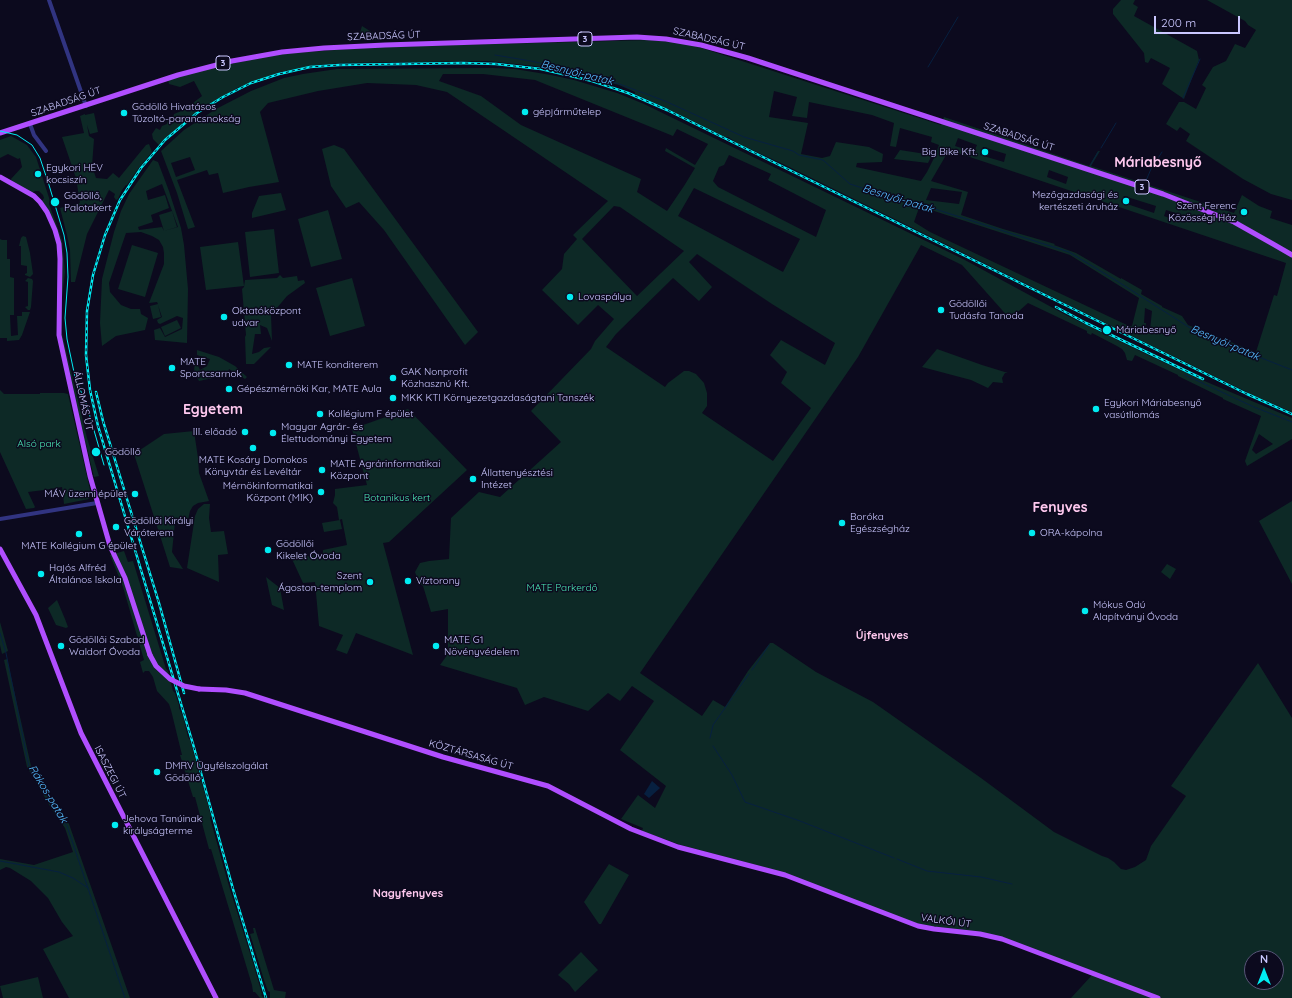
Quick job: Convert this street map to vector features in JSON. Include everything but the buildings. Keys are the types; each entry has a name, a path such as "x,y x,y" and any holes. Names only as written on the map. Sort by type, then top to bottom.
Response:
{"main road":[{"name":"SZABADSÁG ÚT","path":"0,133 199,69 247,58 297,50 379,45 637,37 675,40 701,45 748,58 1163,194 1230,220 1292,255"},
{"name":"SZABADSÁG ÚT","path":"0,137 27,125"},
{"name":"ÁLLOMÁS ÚT","path":"0,177 34,196 40,202 47,212 56,235 60,259 59,335 90,476 110,546 125,578 150,654 158,669 170,679 184,686 199,689"},
{"name":"ISASZEGI ÚT","path":"0,549 36,615 81,733 216,998"},
{"name":"KÖZTÁRSASÁG ÚT","path":"199,689 221,689 245,693 442,757 548,786 631,829 678,847 732,861"},
{"name":"VALKÓI ÚT","path":"732,861 770,870 802,881 918,926 987,935 1012,942 1158,998"}],"street":[{"path":"49,0 86,106"},
{"path":"27,125 46,151"},
{"path":"0,519 97,503"}],"green space":[{"path":"1121,0 1135,0 1133,4 1138,7 1134,16 1197,51 1199,60 1184,99 1162,84 1170,68 1151,58 1148,63 1145,62 1144,53 1113,14 1113,9"},
{"path":"1207,0 1292,0 1292,200 1271,194 1243,179 1186,141 1190,134 1180,127 1177,131 1166,124 1179,102 1184,102 1196,109 1206,88 1202,85 1213,67 1226,61 1235,44 1245,48 1256,30 1245,21"},
{"path":"362,26 381,38 383,40 358,39"},
{"path":"651,40 686,43 941,125 944,117 1089,166 1098,151 1100,151 1091,166 1234,213 1242,195 1259,206 1272,211 1270,218 1292,225 1292,412 1255,396 1140,340 785,165 737,143 728,137 725,137 635,94 635,92 619,85 574,72 572,73 535,66 487,61 342,63 318,65 280,72 237,88 195,114 159,145 153,139 152,134 156,128 160,130 162,126 167,124 168,120 171,119 172,121 174,114 184,110 202,96 194,81 180,87 169,84 168,80 201,70 279,54 378,47","holes":["774,91 797,97 792,116 807,118 809,102 872,115 894,123 890,146 896,147 900,128 932,137 931,142 939,145 935,156 921,181 856,167 857,163 882,162 883,154 869,147 836,142 830,156 822,158 801,154 808,123 769,117","958,138 977,145 974,152 955,146","983,147 1006,154 1004,162 980,155","949,150 1286,263 1277,296 1274,295 1256,352 1188,325 1182,316 1162,307 1141,294 1142,290 1076,253 1054,245 1055,244 961,215 968,192 931,181","1049,170 1068,177 1066,184 1047,177","931,188 962,192 959,204 926,200","1124,196 1156,206 1154,213 1121,202","919,208 928,209 1070,255 1139,298 1132,326 1129,326 930,232 914,222","1166,210 1182,215 1180,222 1164,216","1145,308 1152,311 1150,330 1145,330 1146,323 1144,323"]},
{"name":"MATE Parkerdő","path":"337,69 515,69 574,80 617,93 644,104 963,259 1066,315 1144,353 1195,377 1292,418 1292,439 1247,466 1245,461 1261,416 1223,399 1178,375 1135,355 1132,361 1127,360 1125,353 1117,346 1092,333 1091,335 1087,333 1087,331 1028,303 1010,319 962,265 921,245 858,357 640,673 702,716 713,700 725,707 748,671 770,643 773,643 816,672 873,702 981,778 1054,832 1108,858 1121,869 1126,870 1135,867 1146,860 1151,846 1186,796 1171,786 1258,663 1292,718 1292,998 1071,998 1093,974 1001,937 921,926 764,867 681,845 642,831 643,828 621,819 638,795 655,808 666,786 620,750 654,701 632,686 620,701 608,693 588,711 544,697 525,705 517,688 440,665 448,654 448,609 431,612 423,586 419,583 415,572 420,563 449,559 451,518 479,492 500,497 561,442 531,411 591,349 595,341 614,319 598,305 578,325 542,290 562,269 564,254 577,239 573,235 608,201 447,92 416,85 367,83 318,91 268,103 260,112 279,182 223,193 218,173 209,175 207,170 177,180 195,227 188,229 177,193 161,151 184,130 216,109 251,91 284,78","holes":["443,74 483,74 535,80 673,136 677,129 708,144 695,165 666,148 665,151 695,168 667,211 637,192 641,179 521,125 481,96 439,81","729,155 771,174 768,180 826,210 816,237 718,187 713,181 719,167 724,165","190,157 195,170 176,177 171,163","694,188 800,239 783,272 678,216","614,206 620,207 684,251 637,296 582,239","697,254 772,304 835,343 825,365 781,340 770,355 787,372 781,383 811,408 773,461 702,413 707,406 707,393 704,383 696,374 689,371 684,371 665,387 606,347 616,334 673,278 699,301 712,287 689,262","1259,434 1273,444 1256,454 1252,450"]},
{"path":"94,113 98,132 90,134 87,125 89,136 94,139 92,166 96,178 107,179 113,173 119,178 146,145 149,144 152,152 122,190 118,199 116,200 114,197 115,194 109,190 87,234 75,282 71,282 70,250 60,208 80,203 76,178 62,137 84,133 80,116"},
{"path":"11,136 27,145 36,157 50,201 49,204 62,240 65,272 61,306 62,333 87,438 99,476 94,477 62,343 60,327 62,265 47,209 42,201 44,198 43,195 39,191 32,193 12,182 11,179 22,167 20,158 18,159 8,154 0,158 0,140"},
{"path":"334,145 344,149 478,332 465,345 384,230 359,202 346,208 331,186 322,149"},
{"path":"900,150 932,155 928,163 894,159"},
{"path":"153,160 158,162 181,228 184,245 188,289 187,343 155,340 154,330 160,328 165,337 182,329 183,318 177,316 160,324 158,323 157,320 162,317 158,305 161,317 153,319 150,306 158,304 157,302 149,303 164,264 164,253 163,247 159,240 141,232 126,233 109,283 110,292 121,305 131,309 140,309 141,314 148,318 145,330 116,336 102,346 100,323 102,279 114,232 129,194","holes":["162,184 178,227 164,231 162,227 139,230 138,227 153,222 151,215 169,208 165,195 148,200 146,191"]},
{"path":"281,193 286,210 252,218 252,213 259,196"},
{"path":"328,210 342,259 311,267 298,219"},
{"path":"172,211 177,227 164,231 159,215"},
{"path":"274,229 279,273 250,277 245,232"},
{"path":"23,236 26,237 30,253 33,274 30,277 25,275 27,273 27,266 21,265 21,246 19,246"},
{"path":"0,239 7,240 7,259 10,259 10,277 14,278 14,315 10,315 11,336 18,335 17,316 22,316 22,312 30,312 19,340 7,341 7,338 0,338"},
{"path":"238,242 244,286 206,290 200,247"},
{"path":"132,245 158,253 145,297 118,289"},
{"path":"280,275 283,278 297,276 298,281 304,280 305,283 287,296 271,315 272,341 267,328 260,325 261,334 255,334 252,354 259,352 264,348 271,347 254,364 246,364 246,335 242,289 244,287 245,280 277,278"},
{"path":"28,278 32,279 33,281 30,310 25,307 28,306 28,282 25,281"},
{"path":"352,278 365,326 330,336 316,288"},
{"path":"177,320 181,328 165,336 161,327"},
{"path":"937,349 1008,373 1005,373 1002,378 1003,383 993,382 988,388 971,380 922,367"},
{"path":"197,350 219,357 235,366 247,377 245,379 229,369 227,375 199,381 194,372 195,359 200,370 207,366 210,359 197,355"},
{"name":"Alsó park","path":"0,390 4,394 68,394 91,494 89,499 64,504 62,487 28,492 35,507 26,509 0,452"},
{"name":"Botanikus kert","path":"408,409 467,470 389,542 383,543 413,655 356,633 347,654 336,650 343,635 319,626 315,582 303,583 292,559 323,554 323,550 347,545 342,519 339,520 337,507 333,503 335,489 367,485 352,429"},
{"path":"194,431 199,473 209,501 198,503 193,506 190,511 187,524 175,522 172,552 183,569 170,567 134,454 164,434"},
{"path":"1292,501 1292,584 1259,521"},
{"path":"204,504 210,504 209,518 211,532 224,531 228,554 218,555 219,582 187,568 195,516 198,509"},
{"path":"340,520 342,529 324,532 322,523"},
{"path":"124,551 128,562 133,561 173,691 183,716 229,886 254,966 262,994 261,995 264,998 260,998 255,992 253,992 211,849 209,849 195,797 193,797 180,755 182,755 169,704 157,691 153,677 149,671 145,671 143,673 140,662 144,660 123,587 110,555"},
{"path":"1167,564 1176,569 1170,579 1161,572"},
{"path":"266,577 280,588 284,610 272,605"},
{"path":"57,600 68,627 66,628 56,625 48,608"},
{"path":"0,622 8,651 2,654 0,645"},
{"path":"7,659 31,766 69,824 130,998 69,998 43,949 73,936 62,922 48,898 31,881 10,868 6,867 0,870 0,859 34,865 73,852 65,828 54,813 27,767 4,660"},
{"path":"609,864 629,875 601,924 599,924 584,902"},
{"path":"253,928 255,928 274,990 286,992 285,998 270,998 270,992 268,991 264,980 250,934 254,933"},
{"path":"581,952 598,970 575,992 569,984 558,975"},
{"path":"38,977 43,998 3,998 0,986"}],"water":[{"path":"652,781 660,788 649,798 644,794"}],"waterway":[{"path":"928,67 958,17"},
{"name":"Besnyői-patak","path":"495,55 531,61 595,76 622,85 665,101 744,137 793,151 799,155 823,160 850,184 915,205 935,209 1069,252 1198,333 1292,370"},
{"path":"1183,98 1200,59"},
{"path":"1101,148 1116,123"},
{"path":"1090,166 1098,152"},
{"path":"1145,183 1151,169 1162,152"},
{"path":"1185,375 1254,407 1292,422"},
{"name":"Rákos-patak","path":"0,633 6,653 29,767 67,826 125,998"},
{"path":"752,670 769,645"},
{"path":"733,696 749,674"},
{"path":"710,738 713,725 732,698"},
{"path":"713,746 732,775 745,802 800,821 894,858"},
{"path":"897,859 927,871 981,877 1012,884"},
{"path":"0,861 59,872 73,878 88,888"}],"tram line":[{"path":"0,131 17,135 32,145 40,158 49,185 64,235 67,253 68,277 65,318 67,339 75,377 87,406 104,465"}],"railway":[{"path":"266,998 233,889 193,744 98,426 90,390 86,355 87,311 93,275 105,235 120,200 141,168 165,140 197,113 223,97 251,83 279,74 310,67 339,65 463,63 496,64 541,69 592,81 628,93 667,110 1247,394 1292,414"},
{"path":"1056,307 1203,379"},
{"path":"96,392 103,421 159,603 184,693"}],"place":[{"name":"gépjárműtelep","path":"525,112"},
{"name":"Gödöllő Hivatásos Tűzoltó-parancsnokság","path":"124,113"},
{"name":"Big Bike Kft.","path":"985,152"},
{"name":"Egykori HÉV kocsiszín","path":"38,174"},
{"name":"Mezőgazdasági és kertészeti áruház","path":"1126,201"},
{"name":"Gödöllő, Palotakert","path":"55,202"},
{"name":"Szent Ferenc Közösségi Ház","path":"1244,212"},
{"name":"Lovaspálya","path":"570,297"},
{"name":"Gödöllői Tudásfa Tanoda","path":"941,310"},
{"name":"Oktatóközpont udvar","path":"224,317"},
{"name":"Máriabesnyő","path":"1107,330"},
{"name":"MATE konditerem","path":"289,365"},
{"name":"MATE Sportcsarnok","path":"172,368"},
{"name":"GAK Nonprofit Közhasznú Kft.","path":"393,378"},
{"name":"Gépészmérnöki Kar, MATE Aula","path":"229,389"},
{"name":"MKK KTI Környezetgazdaságtani Tanszék","path":"393,398"},
{"name":"Egykori Máriabesnyő vasútllomás","path":"1096,409"},
{"name":"Kollégium F épület","path":"320,414"},
{"name":"III. előadó","path":"245,432"},
{"name":"Magyar Agrár- és Élettudományi Egyetem","path":"273,433"},
{"name":"MATE Kosáry Domokos Könyvtár és Levéltár","path":"253,448"},
{"name":"Gödöllő","path":"96,452"},
{"name":"MATE Agrárinformatikai Központ","path":"322,470"},
{"name":"Állattenyésztési Intézet","path":"473,479"},
{"name":"Mérnökinformatikai Központ (MIK)","path":"321,492"},
{"name":"MÁV üzemi épület","path":"135,494"},
{"name":"Boróka Egészségház","path":"842,523"},
{"name":"Gödöllői Királyi Váróterem","path":"116,527"},
{"name":"ORA-kápolna","path":"1032,533"},
{"name":"MATE Kollégium G épület","path":"79,534"},
{"name":"Gödöllői Kikelet Óvoda","path":"268,550"},
{"name":"Hajós Alfréd Általános Iskola","path":"41,574"},
{"name":"Víztorony","path":"408,581"},
{"name":"Szent Ágoston-templom","path":"370,582"},
{"name":"Mókus Odú Alapítványi Óvoda","path":"1085,611"},
{"name":"Gödöllői Szabad Waldorf Óvoda","path":"61,646"},
{"name":"MATE G1 Növényvédelem","path":"436,646"},
{"name":"DMRV Ügyfélszolgálat Gödöllő","path":"157,772"},
{"name":"Jehova Tanúinak királyságterme","path":"115,825"}],"district":[{"name":"Máriabesnyő","path":"1158,163"},
{"name":"Egyetem","path":"213,410"},
{"name":"Fenyves","path":"1060,508"},
{"name":"Újfenyves","path":"882,636"},
{"name":"Nagyfenyves","path":"408,894"}]}
